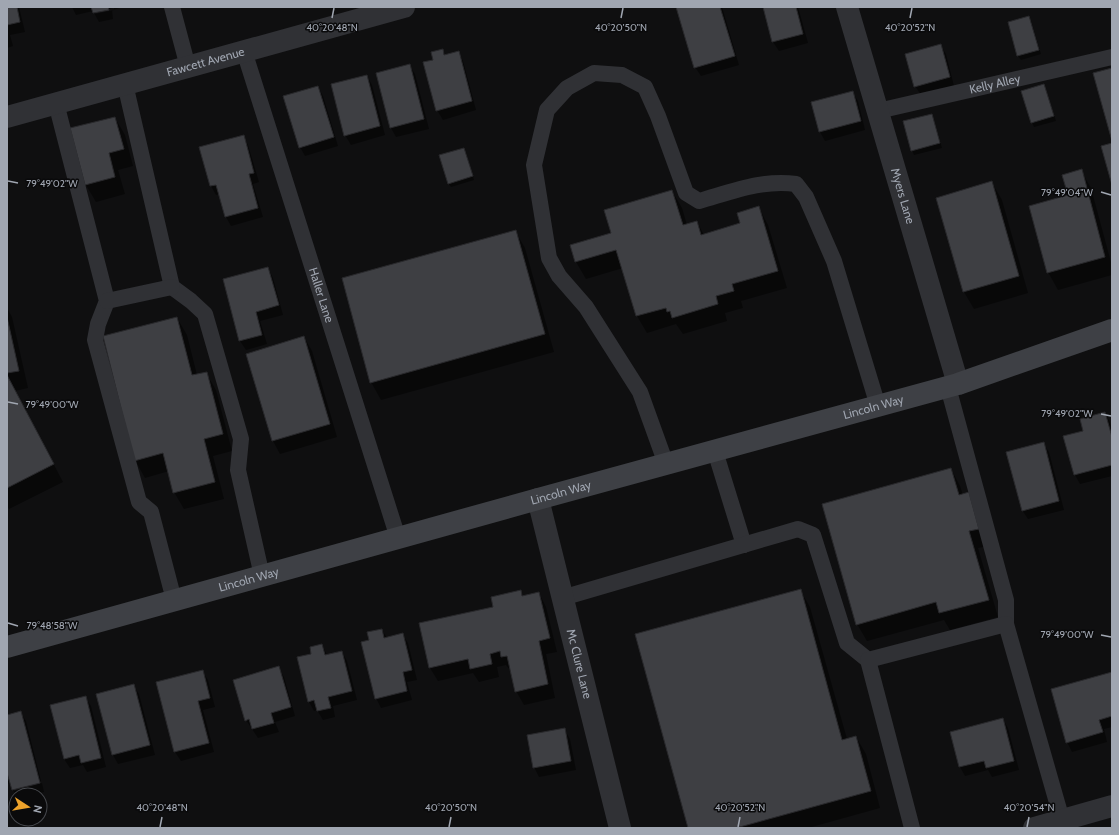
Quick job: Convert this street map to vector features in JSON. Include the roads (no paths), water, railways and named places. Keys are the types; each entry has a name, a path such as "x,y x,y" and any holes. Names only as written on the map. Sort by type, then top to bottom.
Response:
{"main road":[{"name":"Lincoln Way","path":"7,647 538,499 953,386 1112,330"}],"street":[{"name":"Fawcett Avenue","path":"7,117 404,7"},
{"name":"Myers Lane","path":"848,7 953,386"},
{"name":"Mc Clure Lane","path":"538,499 620,828"},
{"path":"1034,828 1112,806"}],"lane":[{"path":"172,7 188,67"},
{"name":"Haller Lane","path":"244,51 398,538"},
{"name":"Kelly Alley","path":"878,111 1112,57"},
{"path":"666,464 640,392 586,307 560,276 549,258 534,165 547,110 567,88 594,73 622,75 645,87 658,116 686,193 699,201 756,185 782,182 796,184 806,196 834,261 878,406"},
{"path":"125,84 172,287 205,314 241,438 238,470 262,576"},
{"path":"56,103 107,301 98,324 95,340 139,502 151,512 174,600"},
{"path":"107,301 172,287"},
{"path":"953,386 1006,600 1006,624 1062,820"},
{"path":"715,451 744,545"},
{"path":"562,598 798,529 813,535 847,643 868,660 912,828"},
{"path":"868,660 1006,624"}]}
